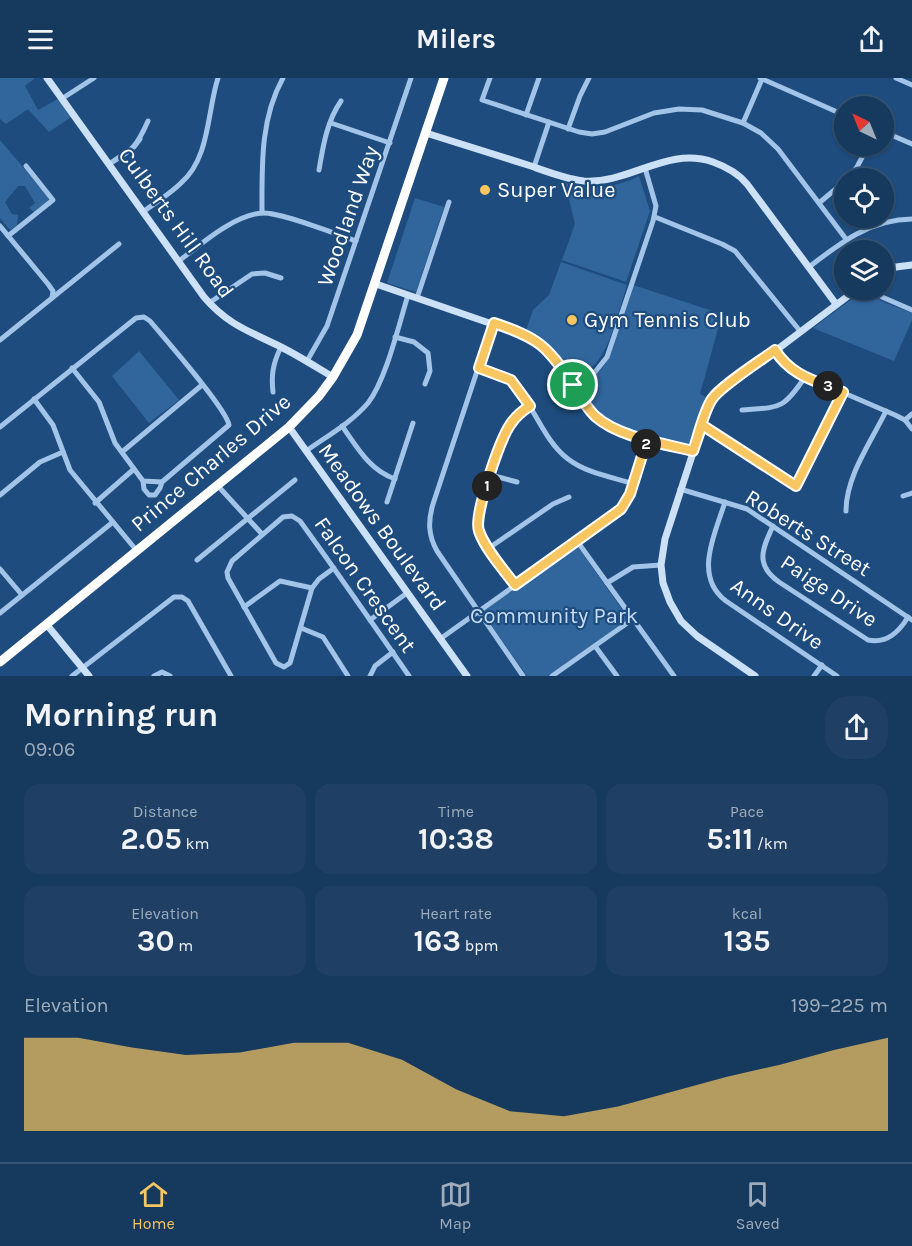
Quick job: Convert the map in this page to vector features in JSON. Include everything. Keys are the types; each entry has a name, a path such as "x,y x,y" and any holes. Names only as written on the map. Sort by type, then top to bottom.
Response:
{"highway":[{"name":"Prince Charles Drive","path":"0,662 289,428 333,377 357,335 376,284 443,78"}],"street":[{"name":"Culberts Hill Road","path":"47,78 209,303 230,323 281,347 333,377"},
{"path":"63,98 94,78"},
{"path":"143,212 183,182 193,168 201,152 218,78"},
{"path":"262,213 264,137 270,109 283,78"},
{"name":"Woodland Way","path":"306,361 327,326 411,78"},
{"path":"490,78 482,100 568,129 598,134 654,113 679,109 702,110 743,123 761,133 778,149 846,239"},
{"path":"526,115 539,78"},
{"path":"568,129 580,96 590,78"},
{"path":"896,78 912,85"},
{"path":"743,123 761,79 834,112"},
{"path":"319,170 326,134 341,101"},
{"path":"109,164 134,147 148,121"},
{"path":"331,123 390,143"},
{"path":"534,167 549,123"},
{"path":"426,133 569,178 587,181 618,177 666,160 689,157 712,161 734,171 753,192 836,304"},
{"path":"894,136 912,144"},
{"path":"8,236 53,200 26,166"},
{"path":"573,385 595,372 607,357 655,217 656,203 645,168"},
{"path":"819,203 834,190"},
{"path":"417,298 449,201"},
{"path":"178,261 233,222 262,213 356,241"},
{"path":"655,217 735,251 800,331"},
{"path":"809,267 846,239 863,230 880,224 912,219"},
{"path":"0,226 48,284 53,291 52,298"},
{"path":"0,340 119,244"},
{"path":"894,268 912,265"},
{"path":"209,303 252,274 265,273 281,278"},
{"path":"376,284 524,334 542,344 554,357 586,406 599,419 647,440 693,451"},
{"path":"306,451 342,426 363,408 374,393 408,295"},
{"path":"755,676 697,636 685,625 674,609 666,592 661,565 664,539 702,425 716,394 842,300"},
{"path":"889,300 912,310"},
{"path":"0,427 72,368 136,318 144,317 150,321 202,385 227,417 230,425 162,482 158,492 152,495 144,489 144,482 116,443 99,402 72,368"},
{"path":"494,323 433,504 429,520 430,536 478,612 524,676"},
{"path":"395,337 414,342 428,353 430,371 424,384"},
{"path":"273,392 271,376 281,347"},
{"path":"775,350 785,365 805,377 905,420 912,429"},
{"path":"479,368 511,380 554,444 569,460 634,484"},
{"path":"742,410 783,404 791,398 805,377"},
{"path":"122,452 202,385"},
{"path":"702,425 796,486 843,392"},
{"path":"34,399 53,425 70,470 137,551"},
{"path":"515,585 489,549 477,523 480,507 508,428 515,418 530,406"},
{"path":"846,511 854,475 886,411"},
{"path":"905,420 912,414"},
{"path":"0,415 6,422"},
{"path":"387,502 413,423"},
{"path":"342,426 371,465 384,475 395,479"},
{"name":"Meadows Boulevard","path":"289,428 467,676"},
{"path":"440,639 621,509 634,484 647,440"},
{"path":"0,495 40,462 63,452"},
{"path":"95,502 134,469"},
{"path":"491,475 517,482"},
{"path":"197,560 295,480"},
{"path":"144,482 162,482"},
{"path":"218,486 262,534"},
{"name":"Roberts Street","path":"680,489 747,509 910,618"},
{"path":"903,496 912,494"},
{"path":"489,549 553,504 569,496"},
{"name":"Anns Drive","path":"725,502 708,562 710,579 716,591 724,599 837,676"},
{"name":"Falcon Crescent","path":"244,607 228,578 227,572 232,561 284,517 296,518 334,568 409,676"},
{"path":"0,613 113,522"},
{"name":"Paige Drive","path":"774,526 763,551 765,569 775,579 808,602 861,637 871,641 882,641 889,638 910,618"},
{"path":"577,541 674,676"},
{"path":"607,583 633,567 661,565"},
{"path":"312,588 280,581 244,607 276,663 281,667 286,667 290,663 312,588 319,579 334,568"},
{"path":"0,569 22,595"},
{"path":"370,620 407,593"},
{"path":"72,676 178,596 188,601 231,676"},
{"path":"552,676 633,619"},
{"path":"47,625 89,676"},
{"path":"301,628 323,637 348,676"},
{"path":"596,646 617,676"},
{"path":"370,676 375,666 393,652"},
{"path":"814,676 822,665"},
{"path":"154,676 162,672 170,676"}],"green space":[{"path":"0,78 35,78 25,86 38,110 58,99 71,117 49,132 28,109 6,124 0,119"},
{"path":"0,140 51,200 34,212 29,208 35,203 25,186 18,186 5,202 12,214 18,215 17,225 10,230 0,218"},
{"path":"639,176 650,211 626,282 562,260 575,224 565,183 603,187"},
{"path":"415,198 444,207 416,292 387,283"},
{"name":"Gym Tennis Club","path":"561,262 627,285 604,351 588,371 578,376 569,370 547,344 526,330 533,310 549,295"},
{"path":"633,285 722,314 700,394 709,399 690,447 644,435 610,422 595,411 579,388 599,372 608,359"},
{"path":"851,300 880,300 912,313 912,320 894,361 813,328"},
{"path":"139,351 179,400 149,423 112,376"},
{"name":"Community Park","path":"577,546 629,619 548,676 527,676 482,612"}],"place":[{"name":"Super Value","path":"485,190"},
{"name":"Gym Tennis Club","path":"572,320"}],"route":[{"path":"573,385 542,344 524,334 494,323 479,368 511,380 530,406 515,418 505,434 485,490 477,525 482,537 515,585 621,509 630,494 647,440 693,451 702,425 796,486 843,392 793,371 783,363 775,350 714,397 707,410 693,451 673,446 647,440 608,425 590,411 573,385"}]}
